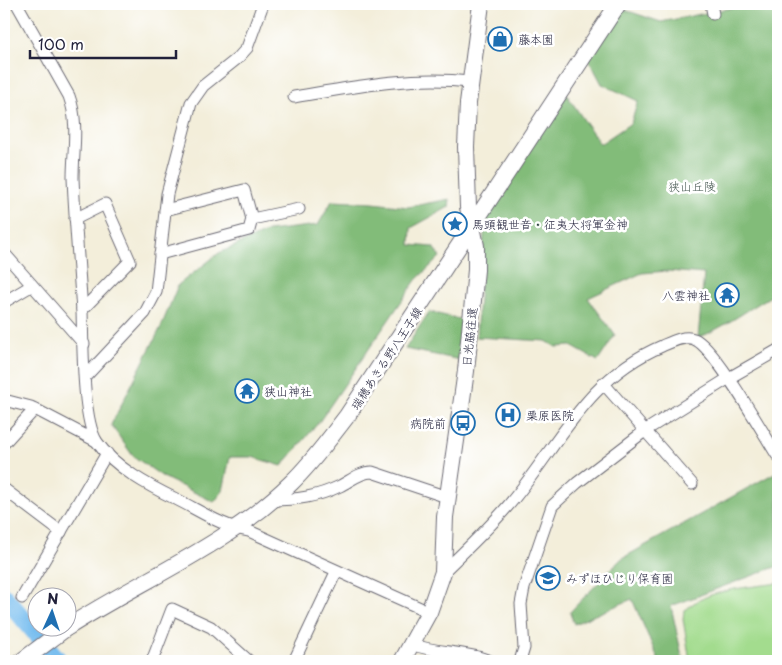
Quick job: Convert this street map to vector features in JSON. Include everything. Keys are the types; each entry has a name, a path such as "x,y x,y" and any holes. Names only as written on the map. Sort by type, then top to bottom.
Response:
{"main road":[{"name":"日光脇往還","path":"402,661 429,612 444,572 447,497 472,318 476,270 476,246 468,207 466,147 470,82 481,4"},
{"name":"瑞穂あきる野八王子線","path":"78,621 234,529 271,500 308,464 347,416 618,4"},
{"name":"瑞穂あきる野八王子線","path":"27,656 51,638"}],"street":[{"path":"17,4 69,96 74,110 75,219 86,376 91,427 96,441"},
{"path":"86,376 135,324 152,301 156,292 167,194 191,103 202,86 238,58 247,48 263,4"},
{"path":"294,97 385,82 421,79 470,82"},
{"path":"160,254 249,230 252,219 244,190 165,210"},
{"path":"75,219 106,204 130,262 82,310"},
{"path":"252,219 299,209"},
{"path":"4,252 31,286 84,344"},
{"path":"4,302 31,286"},
{"path":"444,572 509,506 577,412 603,383 637,358 674,340 692,338 701,342 729,378 777,455"},
{"path":"520,661 524,648 520,604 552,506 577,482 646,430 778,350"},
{"path":"603,383 692,484"},
{"path":"4,400 36,409 96,441 128,472 160,491 234,529 249,531 336,572 429,612"},
{"path":"4,443 36,409"},
{"path":"22,598 107,453"},
{"path":"271,500 294,500 314,496 340,486 366,472 372,472 411,487 447,497"},
{"path":"4,488 61,532"},
{"path":"294,661 336,572"},
{"path":"152,661 172,609 211,627 249,661"},
{"path":"411,644 435,651 470,654 490,661"}],"green space":[{"name":"狭山丘陵","path":"751,4 778,4 778,292 729,322 698,338 704,274 668,271 642,273 588,298 615,335 598,361 571,346 556,347 546,341 476,337 485,222 565,92 600,144 631,123 638,101 602,84 587,56 619,8 661,22"},
{"path":"450,199 449,207 411,228 410,245 433,247 440,257 416,280 319,422 282,466 252,457 230,457 223,491 214,502 163,477 133,456 111,425 161,327 178,285 219,253 268,231 318,225 332,201 408,207"},
{"path":"429,312 468,321 461,360 405,349"},
{"path":"778,471 778,566 671,606 683,661 659,661 632,599 574,624 570,612 621,559"},
{"path":"778,583 778,661 690,661 683,619 684,611 693,603 728,590"}],"waterway":[{"path":"4,596 59,661"}],"place":[{"name":"藤本園","path":"500,39"},
{"name":"馬頭観世音・征夷大将軍金神","path":"455,224"},
{"name":"八雲神社","path":"727,295"},
{"name":"狭山神社","path":"247,391"},
{"name":"栗原医院","path":"508,415"},
{"name":"病院前","path":"463,423"},
{"name":"みずほひじり保育園","path":"548,578"}]}
